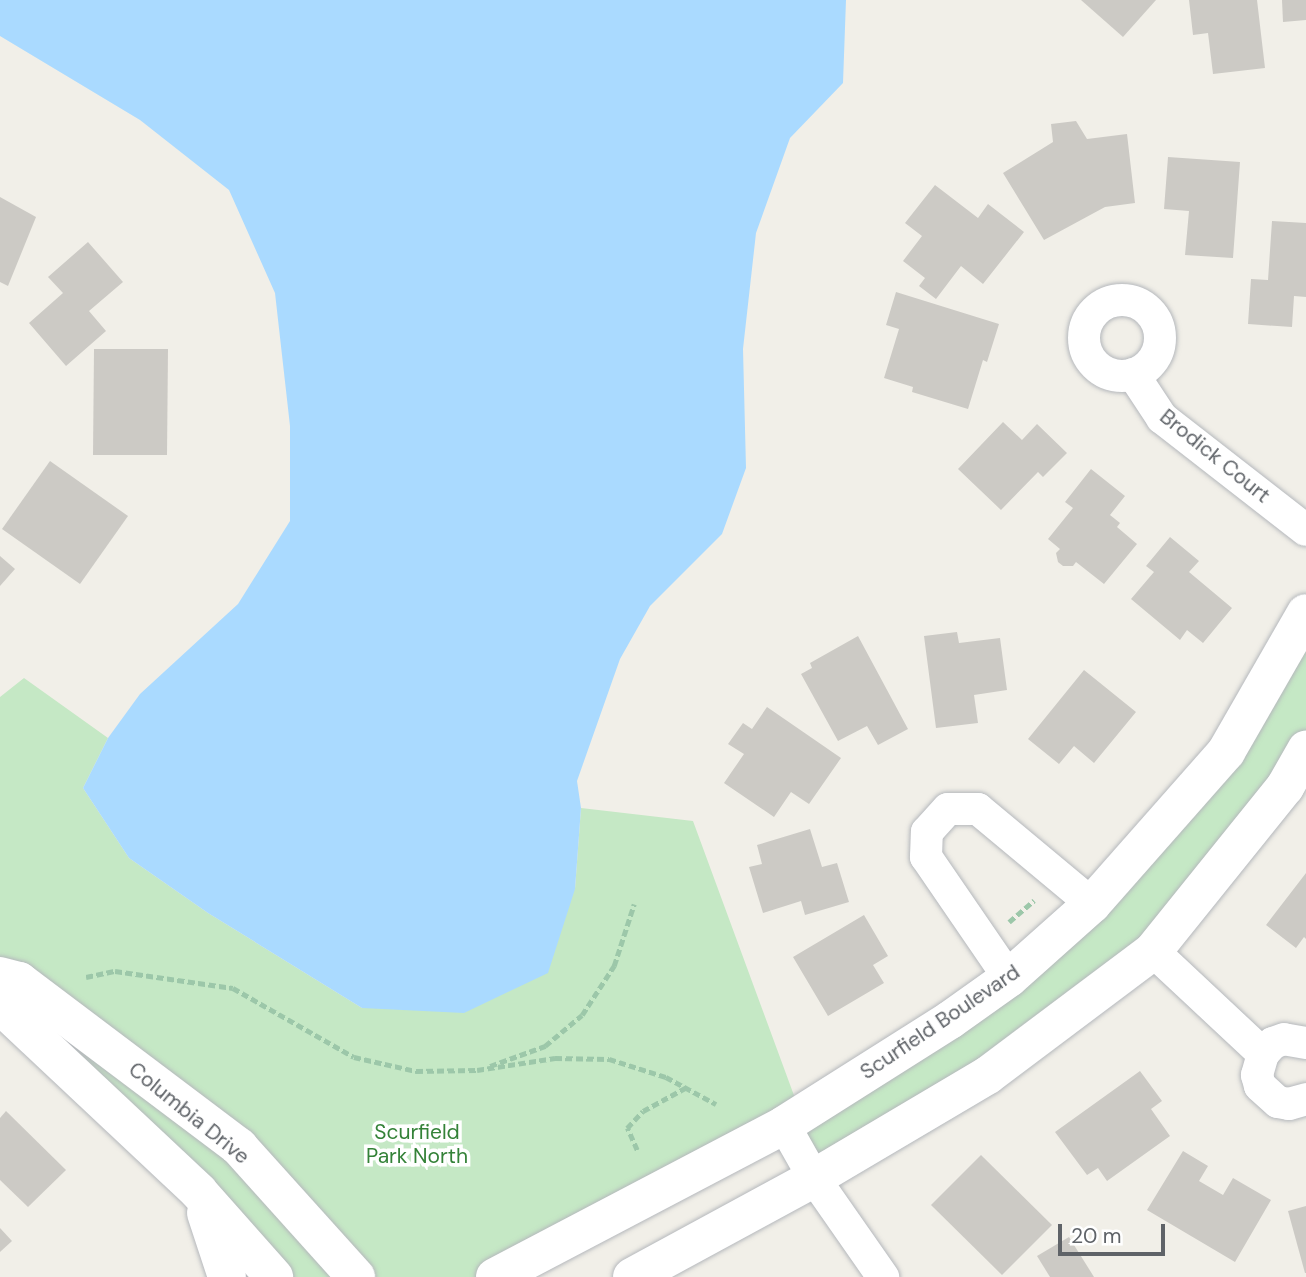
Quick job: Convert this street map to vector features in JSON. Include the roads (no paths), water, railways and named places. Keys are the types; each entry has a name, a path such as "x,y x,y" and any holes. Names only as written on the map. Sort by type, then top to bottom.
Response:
{"street":[{"name":"Brodick Court","path":"1133,374 1162,418 1306,530"},
{"name":"Scurfield Boulevard","path":"495,1277 784,1125 1009,978 1092,904 1226,752 1306,613"},
{"path":"632,1277 814,1178 988,1076 1153,951 1285,787 1306,750"},
{"path":"1009,978 926,857 927,832 948,809 978,809 1092,904"},
{"path":"1153,951 1262,1054"},
{"name":"Columbia Drive","path":"0,976 19,981 239,1147 356,1277"},
{"path":"0,1005 198,1191 274,1277"},
{"path":"1306,1043 1284,1039 1273,1043 1262,1054 1257,1075 1268,1096 1289,1104 1306,1099"},
{"path":"784,1125 814,1178 883,1277"},
{"path":"198,1191 227,1277"}],"water":[{"path":"0,0 846,0 843,83 790,138 756,233 743,349 746,468 722,534 650,606 620,659 577,781 581,808 575,889 548,973 464,1013 362,1008 208,913 129,858 83,788 108,738 140,694 238,604 290,521 290,426 275,293 229,190 140,120 0,36"}],"park label":[{"name":"Scurfield Park North","path":"417,1144"}]}
